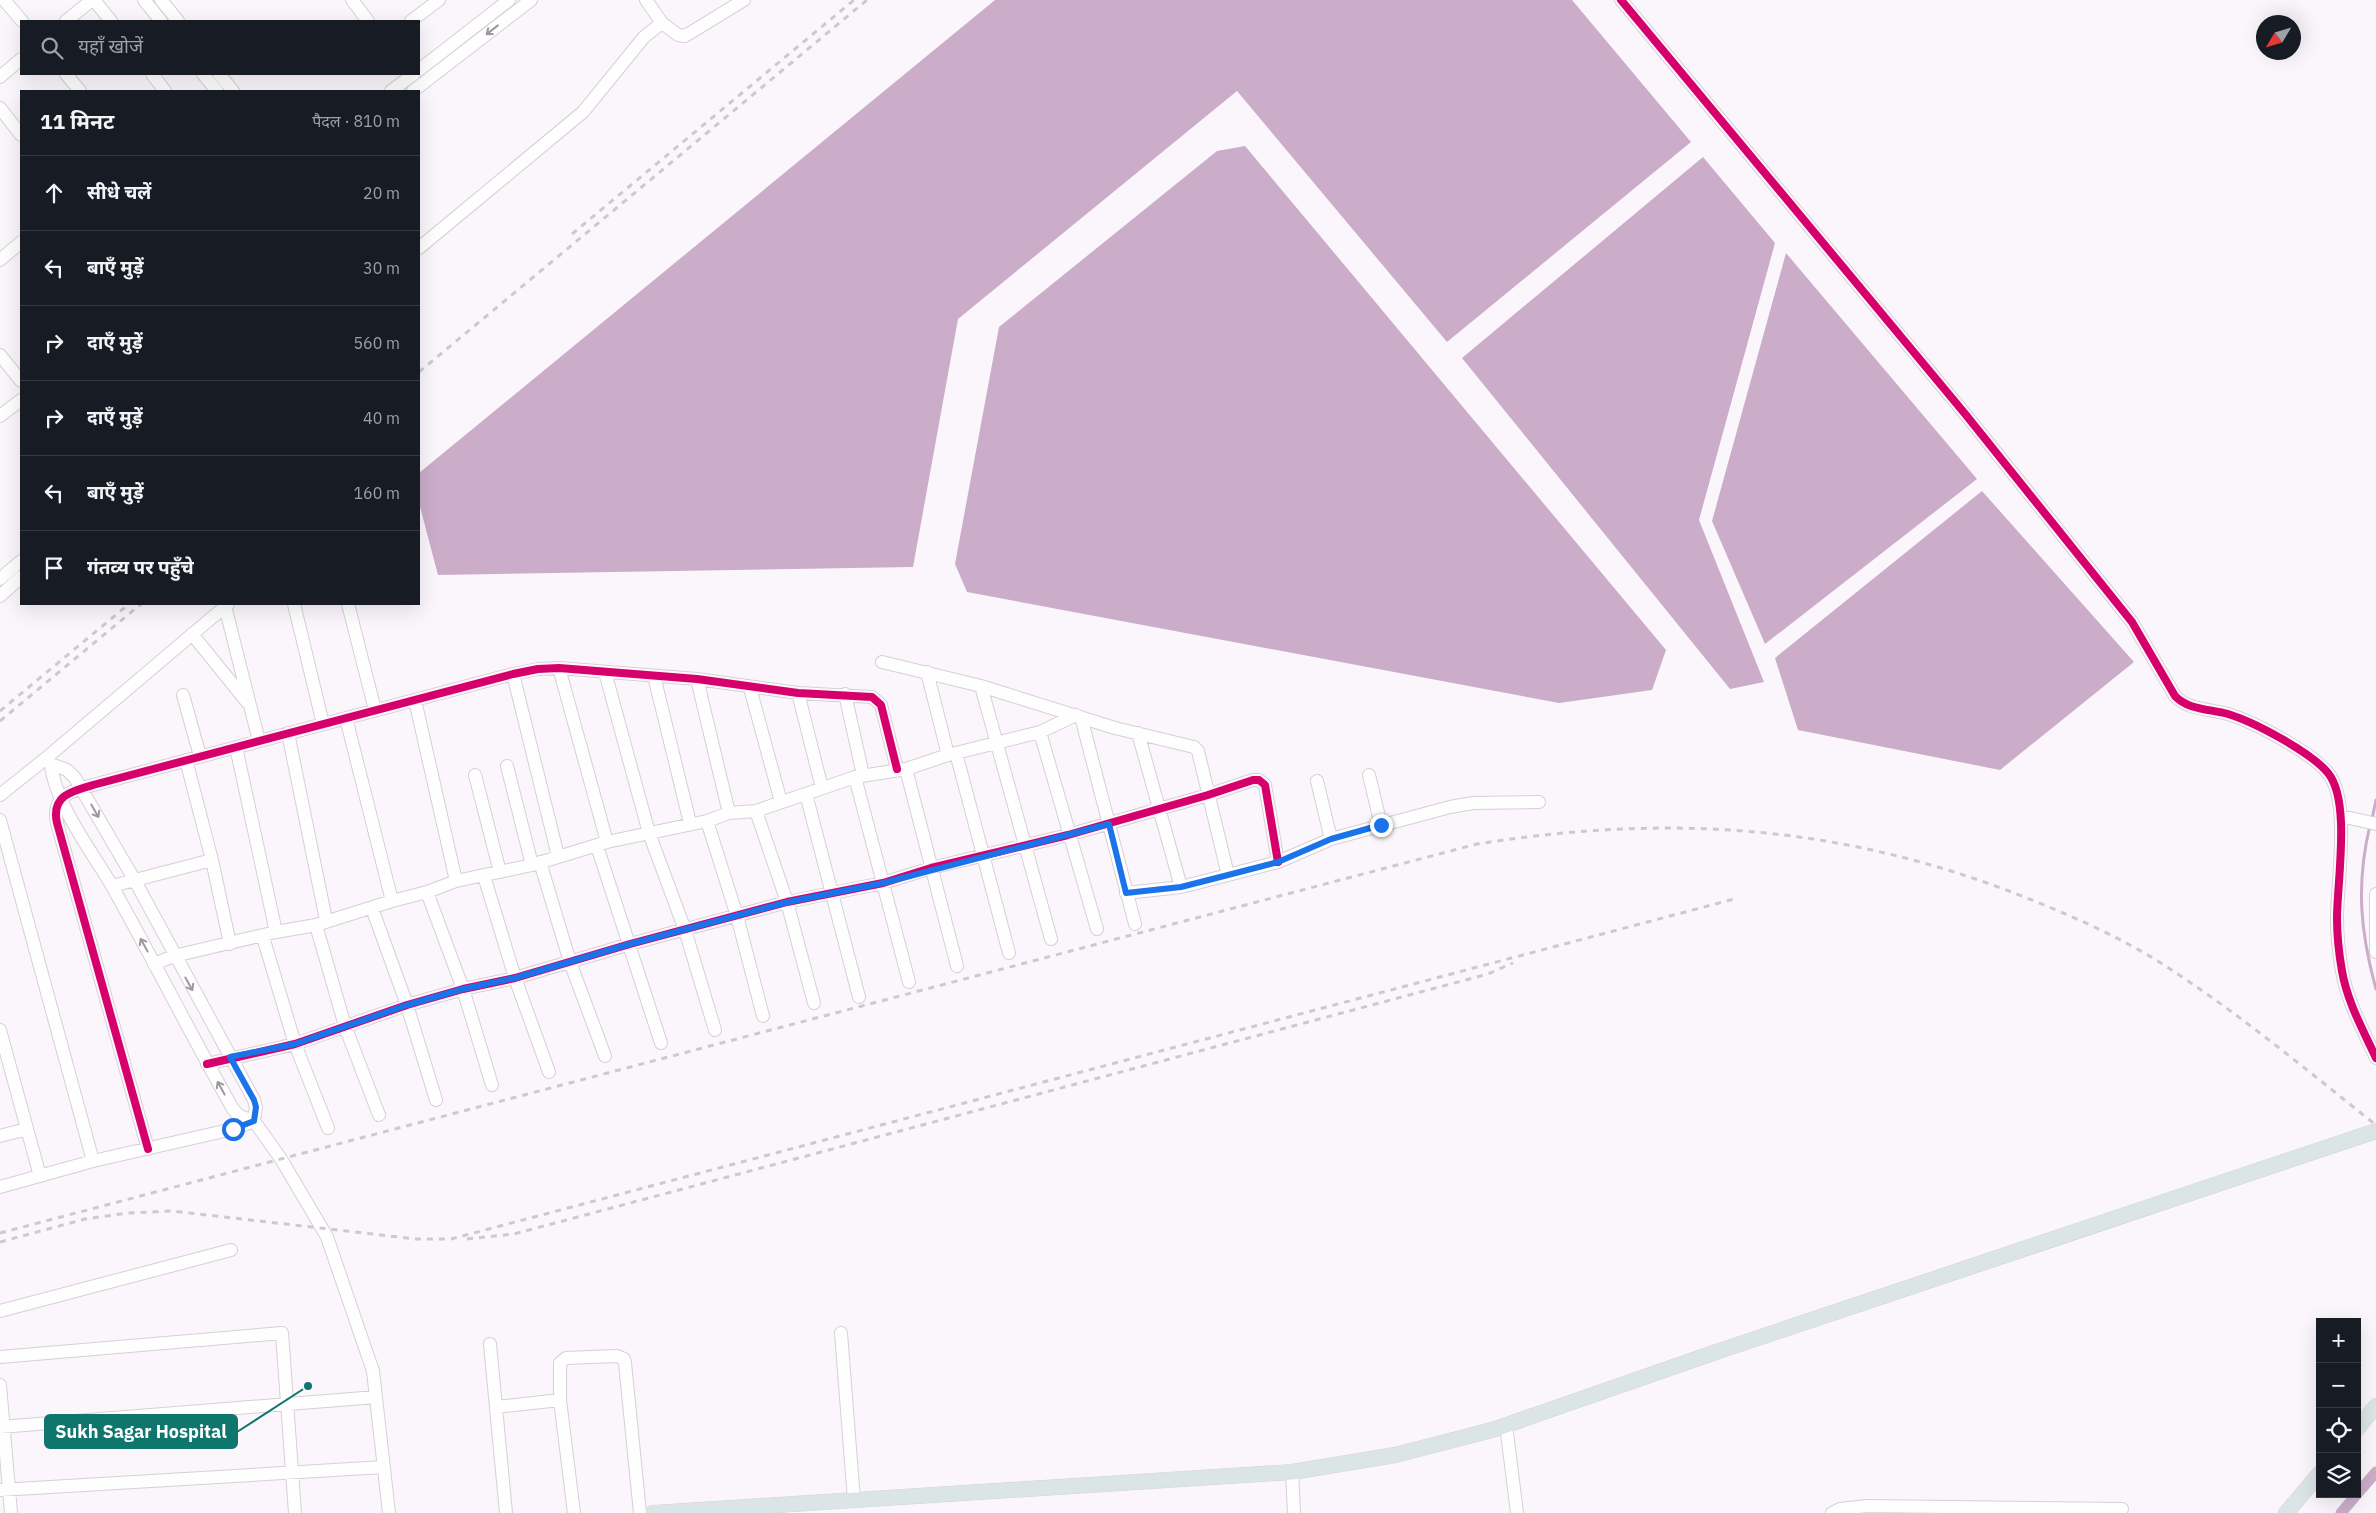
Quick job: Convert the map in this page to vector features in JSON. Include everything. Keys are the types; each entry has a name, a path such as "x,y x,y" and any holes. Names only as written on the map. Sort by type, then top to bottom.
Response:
{"main road":[{"path":"653,1513 1292,1472 1395,1455 1506,1425 1719,1351 2376,1131"},
{"path":"2361,1423 2376,1406"},
{"path":"2286,1513 2316,1478"}],"street":[{"path":"4,0 21,20"},
{"path":"67,20 93,0 110,20"},
{"path":"144,0 160,20"},
{"path":"161,0 177,20"},
{"path":"352,0 367,20"},
{"path":"413,20 439,0"},
{"path":"420,68 509,0"},
{"path":"415,89 531,0"},
{"path":"649,2 662,23 678,35 685,36 744,0"},
{"path":"1621,0 1966,416 2126,614 2140,633 2175,696 2185,705 2229,715 2250,723 2318,763 2328,773 2336,786 2341,816 2337,920 2342,971 2347,993 2376,1058"},
{"path":"420,247 583,112 644,37 662,23"},
{"path":"0,76 20,60"},
{"path":"67,75 79,90"},
{"path":"153,75 164,90"},
{"path":"204,75 216,90"},
{"path":"220,75 232,90"},
{"path":"392,90 411,75"},
{"path":"413,75 415,89"},
{"path":"0,108 20,133"},
{"path":"0,260 20,243"},
{"path":"0,355 20,379"},
{"path":"0,416 20,401"},
{"path":"0,579 20,562"},
{"path":"0,596 20,578"},
{"path":"0,795 226,605 260,741"},
{"path":"294,605 323,724"},
{"path":"348,605 375,710"},
{"path":"192,634 250,706"},
{"path":"882,662 981,686 1078,716 1194,747 1198,751 1228,875"},
{"path":"559,668 602,844 660,1043"},
{"path":"148,1148 57,823 56,803 61,798 82,788 514,674 559,668 696,679 750,688 798,693 845,694 872,697 878,701 902,769 957,966"},
{"path":"605,672 649,834 685,930 715,1030"},
{"path":"927,672 983,856 1009,953"},
{"path":"514,674 558,856"},
{"path":"654,676 690,823"},
{"path":"696,679 730,813"},
{"path":"981,686 1051,940"},
{"path":"750,688 781,802"},
{"path":"798,693 822,788"},
{"path":"845,694 859,776 883,883 909,982"},
{"path":"183,695 200,756"},
{"path":"415,700 456,882"},
{"path":"154,964 174,956 321,923 456,882 536,863 602,844 690,823 707,821 730,813 756,811 859,776 902,769 952,754 1040,732 1078,716"},
{"path":"1078,716 1135,924"},
{"path":"346,718 392,901"},
{"path":"1040,732 1068,835 1097,928"},
{"path":"288,733 321,923 345,1026 379,1115"},
{"path":"1138,733 1181,887"},
{"path":"236,747 276,932"},
{"path":"186,760 212,860 230,944"},
{"path":"254,1121 256,1107 254,1100 174,956 134,879 82,788 67,770 51,764 52,778 61,798 112,886 236,1115 254,1121 281,1159 328,1236 373,1371 389,1513"},
{"path":"507,766 536,863 570,962 606,1056"},
{"path":"475,775 500,872"},
{"path":"1368,775 1381,825"},
{"path":"207,1064 230,1057 295,1044 407,1005 463,989 515,978 630,944 788,902 883,883 931,868 1068,835 1160,810 1253,780 1263,782 1278,862"},
{"path":"1317,780 1331,839"},
{"path":"806,794 859,997"},
{"path":"1126,893 1181,887 1278,862 1331,839 1461,805 1539,802"},
{"path":"756,811 788,902 814,1003"},
{"path":"2341,816 2376,824"},
{"path":"0,820 93,1161"},
{"path":"707,821 736,916 763,1016"},
{"path":"112,886 212,860"},
{"path":"484,876 515,978 549,1072"},
{"path":"427,892 463,989 492,1085"},
{"path":"2376,894 2376,952"},
{"path":"372,908 407,1005 436,1100"},
{"path":"263,936 295,1044 328,1128"},
{"path":"0,1030 40,1176"},
{"path":"0,1187 93,1161 233,1129 254,1121"},
{"path":"0,1136 27,1129"},
{"path":"0,1312 231,1250"},
{"path":"0,1357 282,1333 295,1513"},
{"path":"841,1333 854,1500"},
{"path":"490,1344 506,1513"},
{"path":"574,1513 560,1400 559,1368 563,1360 617,1356 624,1359 640,1513"},
{"path":"0,1385 5,1490 11,1513"},
{"path":"2,1427 376,1397"},
{"path":"496,1407 560,1400"},
{"path":"1506,1425 1517,1513"},
{"path":"5,1490 384,1466"},
{"path":"1292,1472 1294,1513"},
{"path":"1832,1513 1840,1509 1867,1506 1942,1510 2122,1509"}],"shaded area":[{"path":"995,0 1572,0 1691,142 1447,342 1237,91 958,319 913,567 438,575 420,507 420,472"},
{"path":"1245,146 1666,650 1652,690 1559,703 967,592 955,564 999,327 1217,151"},
{"path":"1703,157 1775,243 1699,520 1764,682 1730,689 1462,358"},
{"path":"1786,253 1977,479 1765,644 1712,521"},
{"path":"1982,491 2134,662 2000,770 1798,730 1775,658"}],"waterway":[{"path":"2372,819 2376,800"},
{"path":"2370,825 2363,867 2362,907 2366,947 2376,989"},
{"path":"2361,1489 2376,1472"},
{"path":"2341,1513 2354,1498"}],"railway":[{"path":"572,234 854,0"},
{"path":"420,371 867,0"},
{"path":"0,711 128,605"},
{"path":"0,721 140,605"},
{"path":"0,1233 1477,844 1549,834 1620,829 1690,828 1758,832 1826,841 1894,855 1963,875 2032,900 2111,935 2156,960 2213,998 2376,1125"},
{"path":"0,1242 85,1219 128,1213 172,1211 416,1239 451,1239 1738,898"},
{"path":"467,1239 514,1234 1488,974 1513,963"}],"cycle path":[{"path":"1621,0 1966,415 2132,622 2175,696 2180,701 2193,707 2228,714 2267,731 2296,747 2328,773 2335,786 2341,822 2337,918 2342,971 2352,1004 2376,1058"},
{"path":"148,1149 57,823 57,807 64,796 93,785 513,674 538,669 559,668 697,679 798,693 872,697 881,705 897,769"},
{"path":"207,1064 295,1044 407,1005 463,989 515,978 630,944 787,902 883,883 931,868 1068,835 1208,795 1253,780 1259,780 1265,785 1278,862"}],"place":[{"name":"Sukh Sagar Hospital","path":"308,1386"}],"route":[{"path":"233,1129 254,1121 256,1107 230,1057 295,1044 407,1005 463,989 515,978 630,944 788,902 883,883 931,868 1109,824 1126,893 1181,887 1278,862 1331,839 1381,825"}]}
